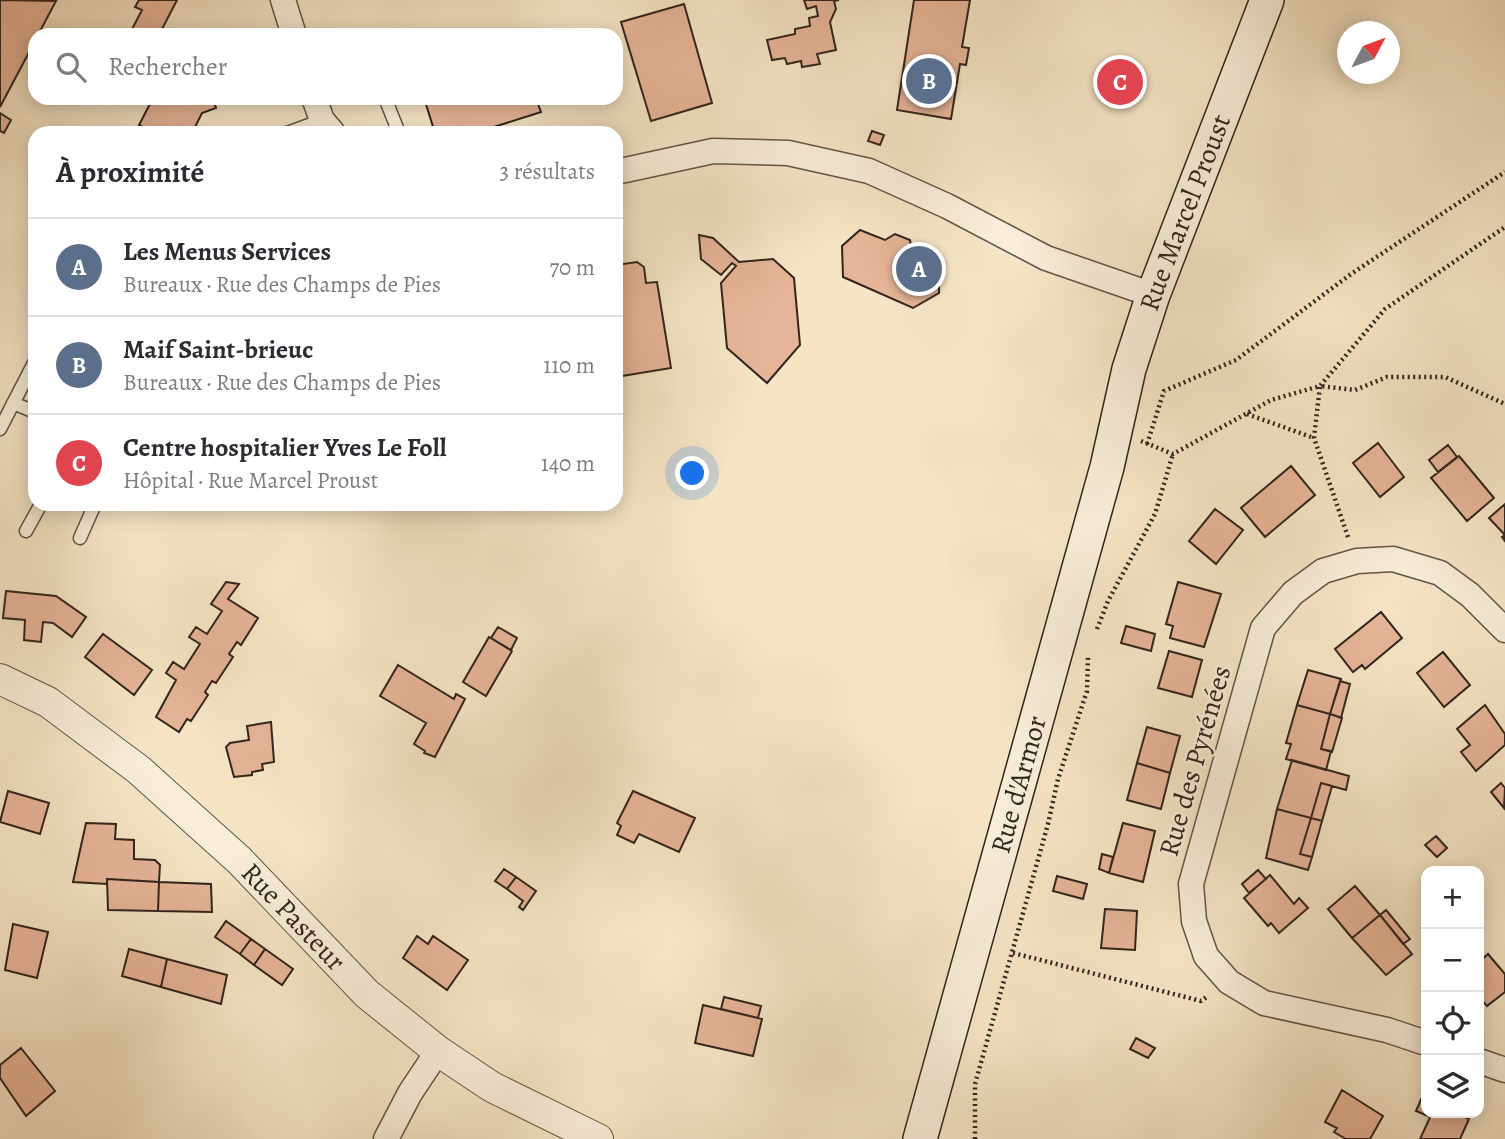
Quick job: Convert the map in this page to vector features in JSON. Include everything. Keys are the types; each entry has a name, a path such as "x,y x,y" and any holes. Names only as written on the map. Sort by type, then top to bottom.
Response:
{"main road":[{"name":"Rue Marcel Proust","path":"1115,430 1129,369 1153,295 1267,0"},
{"name":"Rue d'Armor","path":"920,1139 1115,430"}],"street":[{"path":"284,0 292,28"},
{"path":"623,171 713,151 789,153 869,171 947,206 1046,258 1153,295"},
{"name":"Rue des Pyrénées","path":"1421,1041 1387,1030 1264,1003 1229,982 1206,956 1194,921 1191,884 1263,628 1293,593 1323,571 1357,561 1393,559 1440,573 1470,595 1505,630"},
{"name":"Rue Pasteur","path":"0,679 48,702 139,770 239,860 367,994 439,1051 492,1087 598,1139"},
{"path":"386,1139 410,1093 439,1051"},
{"path":"1484,1063 1505,1070"}],"lane":[{"path":"389,105 396,126"},
{"path":"303,126 323,117"},
{"path":"0,429 28,374"},
{"path":"13,403 28,409"},
{"path":"26,531 37,511"},
{"path":"80,538 93,511"}],"path":[{"path":"1147,444 1164,391 1237,360 1351,274 1505,172"},
{"path":"1357,561 1314,438 1320,386 1385,309 1505,227"},
{"path":"1093,636 1108,601 1155,514 1173,454 1271,400 1320,386 1355,390 1387,377 1445,377 1505,404"},
{"path":"1247,414 1314,438"},
{"path":"1115,430 1173,454"},
{"path":"975,1139 975,1084 1013,953 1058,779 1087,691 1089,648"},
{"path":"1013,953 1201,1001 1229,982"}],"building":[{"path":"0,0 56,1 42,28 28,28 28,54 0,107"},
{"path":"139,0 177,0 163,28 133,28 142,10 135,7"},
{"path":"804,0 839,0 834,1 836,9 830,22 836,50 817,54 820,64 802,67 801,61 787,64 785,58 772,60 767,40 795,34 795,29 810,26 809,18 818,16 816,6 807,9"},
{"path":"914,0 970,0 962,47 969,48 966,65 960,64 951,119 897,110"},
{"path":"684,4 712,103 651,121 621,22"},
{"path":"149,105 215,105 216,108 202,113 196,126 139,125"},
{"path":"426,105 538,105 541,112 497,126 433,126"},
{"path":"0,113 11,120 4,133 0,131"},
{"path":"872,131 884,135 880,145 868,141"},
{"path":"860,230 885,240 895,234 910,240 912,252 939,264 939,293 913,308 843,277 842,246"},
{"path":"699,235 713,238 739,262 773,259 794,278 800,345 767,383 727,348 721,283 736,266 732,263 721,275 701,259"},
{"path":"637,262 644,267 646,283 657,282 671,368 623,376 623,264"},
{"path":"1378,443 1404,477 1380,497 1353,463"},
{"path":"1448,445 1457,457 1438,472 1429,460"},
{"path":"1459,456 1494,498 1467,521 1431,478"},
{"path":"1291,466 1315,495 1265,537 1241,508"},
{"path":"1505,504 1505,535 1489,518"},
{"path":"1215,509 1243,530 1216,564 1189,541"},
{"path":"226,582 239,584 228,599 258,618 241,645 237,642 229,654 233,657 216,683 212,681 205,692 208,695 191,721 187,719 179,732 156,717 176,680 166,673 173,662 184,669 200,644 189,637 196,627 207,634 222,611 211,604"},
{"path":"1178,582 1221,594 1204,647 1170,638 1173,626 1166,624"},
{"path":"6,591 56,596 86,617 72,637 53,623 43,622 41,642 24,640 25,620 3,618"},
{"path":"1381,612 1402,638 1365,669 1362,665 1353,672 1335,649"},
{"path":"1126,626 1155,634 1151,651 1121,643"},
{"path":"498,627 517,638 511,650 491,638"},
{"path":"103,634 152,670 134,695 85,657"},
{"path":"489,637 512,651 486,696 463,682"},
{"path":"1169,651 1202,660 1192,697 1158,688"},
{"path":"1443,652 1470,685 1444,707 1417,673"},
{"path":"398,665 454,699 456,694 465,699 435,757 424,753 425,751 414,744 426,723 380,696"},
{"path":"1308,670 1341,679 1330,714 1297,705"},
{"path":"1340,681 1350,684 1341,718 1330,714"},
{"path":"1297,705 1330,714 1321,749 1331,751 1326,770 1286,759 1291,744 1286,743"},
{"path":"1485,705 1505,734 1505,745 1476,771 1461,752 1470,745 1457,729"},
{"path":"1330,714 1342,718 1332,752 1321,749"},
{"path":"271,722 274,762 262,764 263,770 252,772 252,775 234,777 226,747 230,743 249,740 247,726"},
{"path":"1147,727 1180,736 1170,773 1137,763"},
{"path":"1292,760 1349,776 1346,790 1321,783 1311,818 1277,809"},
{"path":"1137,763 1170,773 1161,809 1127,800"},
{"path":"1321,783 1332,786 1322,821 1311,818"},
{"path":"1501,783 1505,788 1504,808 1491,792"},
{"path":"8,791 49,803 40,834 0,822"},
{"path":"633,791 695,818 679,852 639,834 634,843 617,835 621,826 617,823"},
{"path":"1277,809 1311,818 1300,854 1312,857 1308,870 1266,858"},
{"path":"1311,818 1322,821 1312,857 1300,854"},
{"path":"86,823 116,824 115,839 134,840 134,859 155,860 160,865 159,882 107,879 107,884 73,882"},
{"path":"1123,823 1155,831 1143,882 1109,873"},
{"path":"1436,836 1447,848 1437,857 1425,845"},
{"path":"1102,854 1113,857 1109,873 1099,869"},
{"path":"504,869 516,877 507,889 495,881"},
{"path":"1258,870 1266,879 1249,893 1242,884"},
{"path":"1270,875 1294,904 1299,898 1308,908 1279,933 1271,923 1268,926 1244,898"},
{"path":"1057,876 1087,884 1083,899 1053,891"},
{"path":"516,877 536,891 523,910 519,907 523,901 507,889"},
{"path":"107,879 159,882 158,911 108,910"},
{"path":"159,882 211,884 212,912 158,911"},
{"path":"1355,886 1380,915 1352,938 1328,909"},
{"path":"1105,909 1137,911 1135,950 1101,948"},
{"path":"1386,910 1410,939 1403,944 1380,915"},
{"path":"1380,915 1412,954 1386,975 1352,938"},
{"path":"226,921 251,939 240,954 215,937"},
{"path":"13,924 48,932 37,978 5,970"},
{"path":"417,936 428,944 433,936 468,960 447,990 403,958"},
{"path":"251,939 265,949 254,965 240,954"},
{"path":"129,949 167,959 161,987 122,976"},
{"path":"265,949 293,969 282,985 254,965"},
{"path":"1488,954 1505,974 1505,992 1487,1006 1484,1002 1484,958"},
{"path":"167,959 227,975 221,1004 161,987"},
{"path":"724,997 761,1006 758,1018 721,1009"},
{"path":"703,1005 762,1019 753,1056 695,1043"},
{"path":"1136,1038 1155,1048 1148,1058 1130,1049"},
{"path":"21,1048 55,1091 26,1116 0,1078 0,1065"},
{"path":"1342,1090 1383,1116 1370,1139 1346,1139 1334,1132 1337,1128 1325,1122"},
{"path":"1421,1099 1421,1113 1416,1111"},
{"path":"1430,1118 1469,1119 1460,1139 1420,1139"}],"place":[{"name":"Maif Saint-brieuc","path":"929,81"},
{"name":"Centre hospitalier Yves Le Foll","path":"1120,82"},
{"name":"Les Menus Services","path":"919,269"}]}
